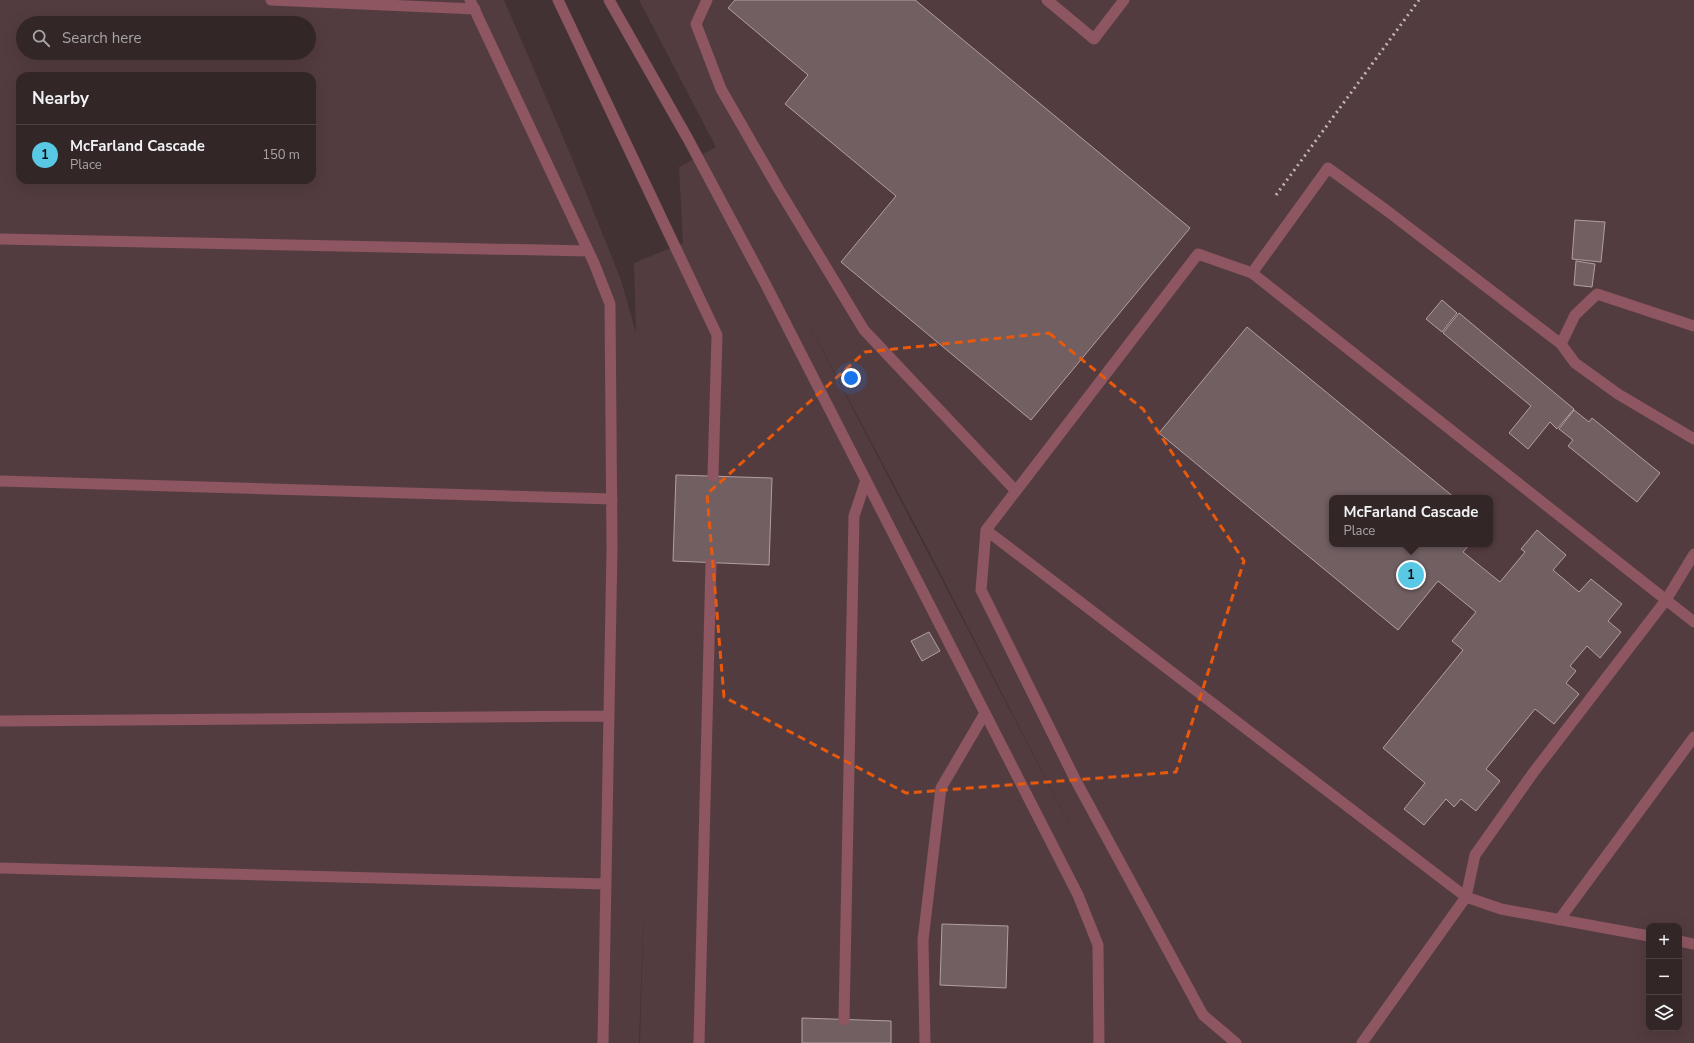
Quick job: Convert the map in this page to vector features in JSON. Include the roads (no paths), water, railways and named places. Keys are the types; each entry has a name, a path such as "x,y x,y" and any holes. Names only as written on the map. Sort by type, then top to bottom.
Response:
{"lane":[{"path":"271,0 472,4 588,251 610,304 612,499 603,1043"},
{"path":"558,0 717,336 713,476"},
{"path":"609,0 688,139 766,285 1078,895 1098,945 1099,1043"},
{"path":"707,0 696,24 721,89 778,188 864,330 1015,490"},
{"path":"1047,0 1094,39 1124,0"},
{"path":"1252,273 1328,168 1386,210 1561,344 1575,363 1618,394 1694,439"},
{"path":"0,238 588,251"},
{"path":"1236,1043 1203,1015 1075,780 981,590 986,530 1015,490 1198,254 1252,273 1694,622"},
{"path":"1561,344 1575,315 1596,294 1694,326"},
{"path":"844,1020 854,516 866,480"},
{"path":"0,481 612,499"},
{"path":"986,530 1466,897 1501,909 1646,935"},
{"path":"1362,1043 1466,897 1475,855 1533,773 1666,600 1694,554"},
{"path":"699,1043 711,563"},
{"path":"924,1043 923,940 941,788 985,713"},
{"path":"0,721 609,716"},
{"path":"1559,920 1694,737"},
{"path":"0,868 606,884"},
{"path":"1682,942 1694,944"}],"railway":[{"path":"1276,195 1419,0"}],"place":[{"name":"McFarland Cascade","path":"1411,575"}]}
